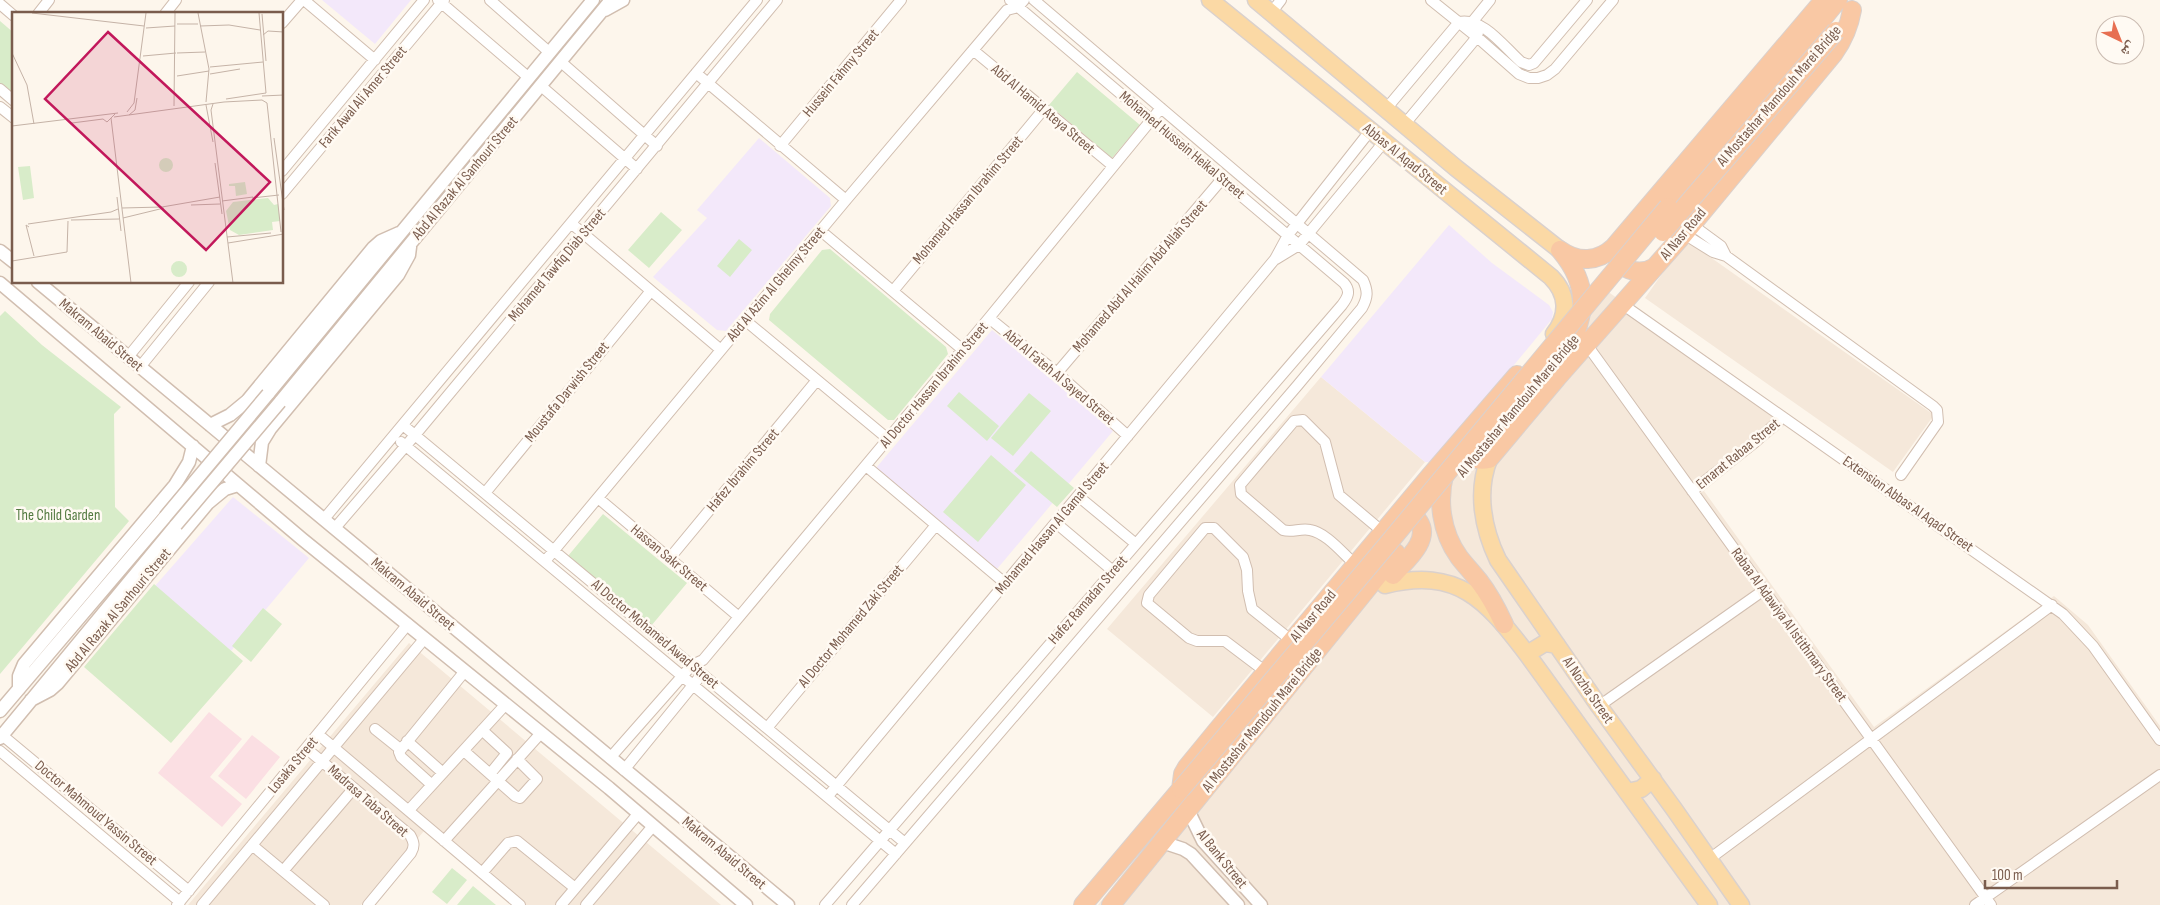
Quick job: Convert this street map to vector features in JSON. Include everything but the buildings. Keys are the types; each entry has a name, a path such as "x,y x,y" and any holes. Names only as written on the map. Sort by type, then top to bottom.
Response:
{"highway":[{"path":"1560,250 1573,258 1588,259 1602,256 1614,247 1824,0"},
{"name":"Al Mostashar Mamdouh Marei Bridge","path":"1189,809 1421,523 1678,214 1836,31 1851,3"},
{"name":"Al Mostashar Mamdouh Marei Bridge","path":"1181,789 1520,385 1851,3"},
{"name":"Al Nasr Road","path":"1489,459 1557,378 1688,229 1834,52 1843,40 1849,26 1851,3"},
{"path":"1614,247 1617,259 1626,268 1644,272 1655,267"},
{"path":"1557,378 1581,322 1582,312 1579,283 1571,266 1560,250"},
{"name":"Al Nasr Road","path":"1083,905 1181,789 1187,767 1383,532 1554,334"},
{"path":"1464,437 1465,452 1471,458 1480,461 1489,459"},
{"path":"1464,437 1447,466 1443,479 1441,504 1443,523 1452,546 1479,582 1504,624"},
{"path":"1111,905 1189,809 1199,805 1217,792 1421,542 1422,530 1418,520 1408,514 1397,516"}],"main road":[{"name":"Abbas Al Aqad Street","path":"1210,0 1556,282 1563,294 1565,308 1562,322 1554,334"},
{"name":"Abbas Al Aqad Street","path":"1256,0 1404,125 1560,250"},
{"name":"Al Nozha Street","path":"1489,459 1482,488 1484,518 1489,540 1504,569 1598,706 1666,798 1741,905"},
{"name":"Al Nozha Street","path":"1385,585 1411,579 1447,583 1468,592 1504,624 1627,792 1645,820 1709,905"},
{"path":"1527,654 1545,642 1557,645"},
{"path":"1627,792 1642,789 1652,779"},
{"path":"1645,820 1647,810 1652,802 1666,798"}],"street":[{"path":"40,12 49,0"},
{"path":"166,12 176,0"},
{"path":"284,21 303,0 375,60"},
{"name":"Farik Awal Ali Amer Street","path":"284,169 424,0"},
{"path":"490,0 549,52"},
{"name":"Abd Al Razak Al Sanhouri Street","path":"210,424 230,414 247,401 373,248 386,238 401,232 592,0"},
{"path":"602,11 611,0"},
{"name":"Abd Al Razak Al Sanhouri Street","path":"259,466 262,442 274,424 398,275 409,255 410,242 602,11 623,0"},
{"name":"Mohamed Tawfiq Diab Street","path":"324,519 404,426 757,0"},
{"name":"Mohamed Tawfiq Diab Street","path":"335,528 406,446 777,0"},
{"name":"Hussein Fahmy Street","path":"780,146 901,0"},
{"name":"Mohamed Hussein Heikal Street","path":"1034,0 1296,225 1363,280 1367,296"},
{"path":"1271,13 1282,0"},
{"path":"1404,125 1477,37 1478,30 1431,0"},
{"path":"1386,109 1490,0"},
{"path":"1466,24 1482,27 1524,64 1534,63 1587,0"},
{"path":"1477,37 1519,74 1528,78 1543,77 1555,70 1613,0"},
{"path":"441,1 528,78"},
{"name":"Farik Awal Ali Amer Street","path":"284,192 441,1"},
{"name":"Mohamed Hussein Heikal Street","path":"1008,3 1021,3 1152,119 1344,283 1348,288 1349,295"},
{"name":"Abd Al Azim Al Ghelmy Street","path":"546,560 973,50 1008,3"},
{"path":"0,4 12,14"},
{"name":"Abd Al Hamid Ateya Street","path":"973,50 1043,110 1113,166"},
{"path":"561,62 657,146"},
{"path":"696,74 846,200"},
{"path":"541,86 637,169"},
{"path":"0,89 12,99"},
{"path":"0,107 12,116"},
{"name":"Al Doctor Hassan Ibrahim Street","path":"610,758 692,665 703,660 990,318 1161,108"},
{"name":"Mohamed Hassan Ibrahim Street","path":"893,291 1043,110"},
{"name":"Mohamed Hassan Al Gamal Street","path":"828,796 1275,259 1288,235 1370,131"},
{"name":"Mohamed Hassan Al Gamal Street","path":"1275,259 1300,244 1384,142"},
{"name":"Mohamed Abd Al Halim Abd Allah Street","path":"1057,373 1222,179"},
{"path":"572,224 650,292 721,350"},
{"path":"1688,229 1712,252 1726,256 1933,406 1938,416 1938,422 1901,475"},
{"path":"821,231 963,350"},
{"path":"0,711 262,401 401,232"},
{"path":"31,700 410,242"},
{"path":"0,251 12,260"},
{"name":"Makram Abaid Street","path":"0,283 302,539 506,704 746,905"},
{"name":"Makram Abaid Street","path":"40,284 788,905"},
{"path":"128,357 187,284"},
{"path":"140,367 207,284"},
{"name":"Moustafa Darwish Street","path":"485,493 650,292"},
{"name":"Hafez Ramadan Street","path":"825,905 1349,295"},
{"name":"Hafez Ramadan Street","path":"852,905 1352,320 1362,308 1367,296"},
{"name":"Extension Abbas Al Aqad Street","path":"1622,304 2052,605 2074,624 2093,646 2160,740"},
{"path":"1339,308 1352,320"},
{"name":"Abd Al Fateh Al Sayed Street","path":"990,318 1057,373 1128,436"},
{"path":"746,320 888,439"},
{"name":"Rabaa Al Adawiya Al Istithmary Street","path":"1587,344 1988,901"},
{"name":"Hafez Ibrahim Street","path":"669,559 817,380"},
{"path":"247,401 248,410 254,418 262,422 274,424"},
{"name":"Emarat Rabaa Street","path":"1692,491 1754,443 1783,417"},
{"path":"1356,565 1318,533 1305,529 1283,530 1242,494 1240,485 1294,421 1302,420 1322,438 1328,447 1338,495 1383,532"},
{"name":"Al Doctor Mohamed Awad Street","path":"404,426 905,843"},
{"name":"Al Doctor Mohamed Awad Street","path":"395,436 546,560 896,854"},
{"path":"19,689 19,676 24,664 170,491 185,470 193,446"},
{"path":"866,466 1006,584"},
{"name":"Abd Al Razak Al Sanhouri Street","path":"1,736 31,700 45,693 58,683 199,512 219,493 238,484"},
{"path":"170,491 179,490 188,493 195,499 199,512"},
{"path":"1078,496 1136,544"},
{"name":"Hassan Sakr Street","path":"598,498 739,617"},
{"path":"1056,523 1113,571"},
{"name":"Al Doctor Mohamed Zaki Street","path":"767,728 936,525"},
{"path":"1266,672 1225,640 1197,641 1189,638 1147,603 1149,595 1205,528 1214,528 1240,554 1247,570 1252,609 1292,641"},
{"path":"1598,706 1764,590"},
{"path":"1708,860 2052,605"},
{"name":"Losaka Street","path":"179,904 408,624"},
{"name":"Losaka Street","path":"202,905 425,638"},
{"path":"624,770 702,674 703,660"},
{"path":"432,784 399,755 404,745 465,671"},
{"path":"409,810 506,704"},
{"path":"375,729 404,745 443,773"},
{"path":"444,841 494,777 507,754 482,730"},
{"path":"494,777 516,759 541,733"},
{"path":"319,734 520,905"},
{"name":"Doctor Mahmoud Yassin Street","path":"1,736 189,891"},
{"name":"Madrasa Taba Street","path":"307,749 414,840 414,847 411,853 368,905"},
{"path":"464,750 515,796 520,798 536,782 536,776 516,759"},
{"name":"Doctor Mahmoud Yassin Street","path":"0,751 179,904"},
{"path":"1975,905 1988,901 2160,775"},
{"path":"283,871 354,788"},
{"name":"Al Bank Street","path":"1189,809 1199,835 1260,905"},
{"path":"561,905 638,814"},
{"path":"482,873 508,843 517,841 586,905 653,826"},
{"name":"Al Bank Street","path":"1162,842 1187,851 1238,905"},
{"path":"252,845 322,904"},
{"path":"1199,863 1198,857 1202,851 1212,851"}],"shaded area":[{"path":"322,0 411,0 375,44"},
{"path":"759,138 830,198 831,206 726,331 717,330 653,277 707,218 697,210"},
{"path":"1449,225 1492,263 1549,305 1553,312 1552,319 1438,457 1431,462 1425,462 1321,377"},
{"path":"1686,240 1934,415 1893,472 1645,298"},
{"path":"1607,291 1790,421 1704,491 1874,727 2054,596 2088,625 2160,726 2160,905 1098,905 1167,818"},
{"path":"992,330 1113,431 997,569 876,468"},
{"path":"1321,377 1425,462 1213,717 1107,629"},
{"path":"233,497 309,558 231,651 155,586"},
{"path":"409,643 721,905 513,905 424,831 361,905 188,905"},
{"path":"209,712 242,739 210,777 242,804 222,827 158,773"},
{"path":"252,735 280,757 246,799 218,776"}],"green space":[{"path":"0,21 12,31 12,94 0,90"},
{"path":"1077,72 1140,125 1112,158 1049,105"},
{"path":"661,212 682,230 649,268 628,250"},
{"path":"739,239 752,250 730,277 717,266"},
{"path":"830,249 946,347 948,354 894,420 888,420 769,320 770,314 822,250"},
{"name":"The Child Garden","path":"5,311 42,345 121,407 114,414 115,507 129,521 0,674 0,316"},
{"path":"959,392 999,426 987,441 947,406"},
{"path":"1029,393 1051,411 1013,456 991,438"},
{"path":"1031,451 1074,488 1057,507 1014,471"},
{"path":"991,455 1026,485 978,542 943,512"},
{"path":"603,514 687,583 651,626 568,556"},
{"path":"154,584 243,661 171,743 84,667"},
{"path":"263,608 282,624 251,662 232,646"},
{"path":"452,868 467,880 447,904 432,892"},
{"path":"473,886 496,905 457,905"}]}
